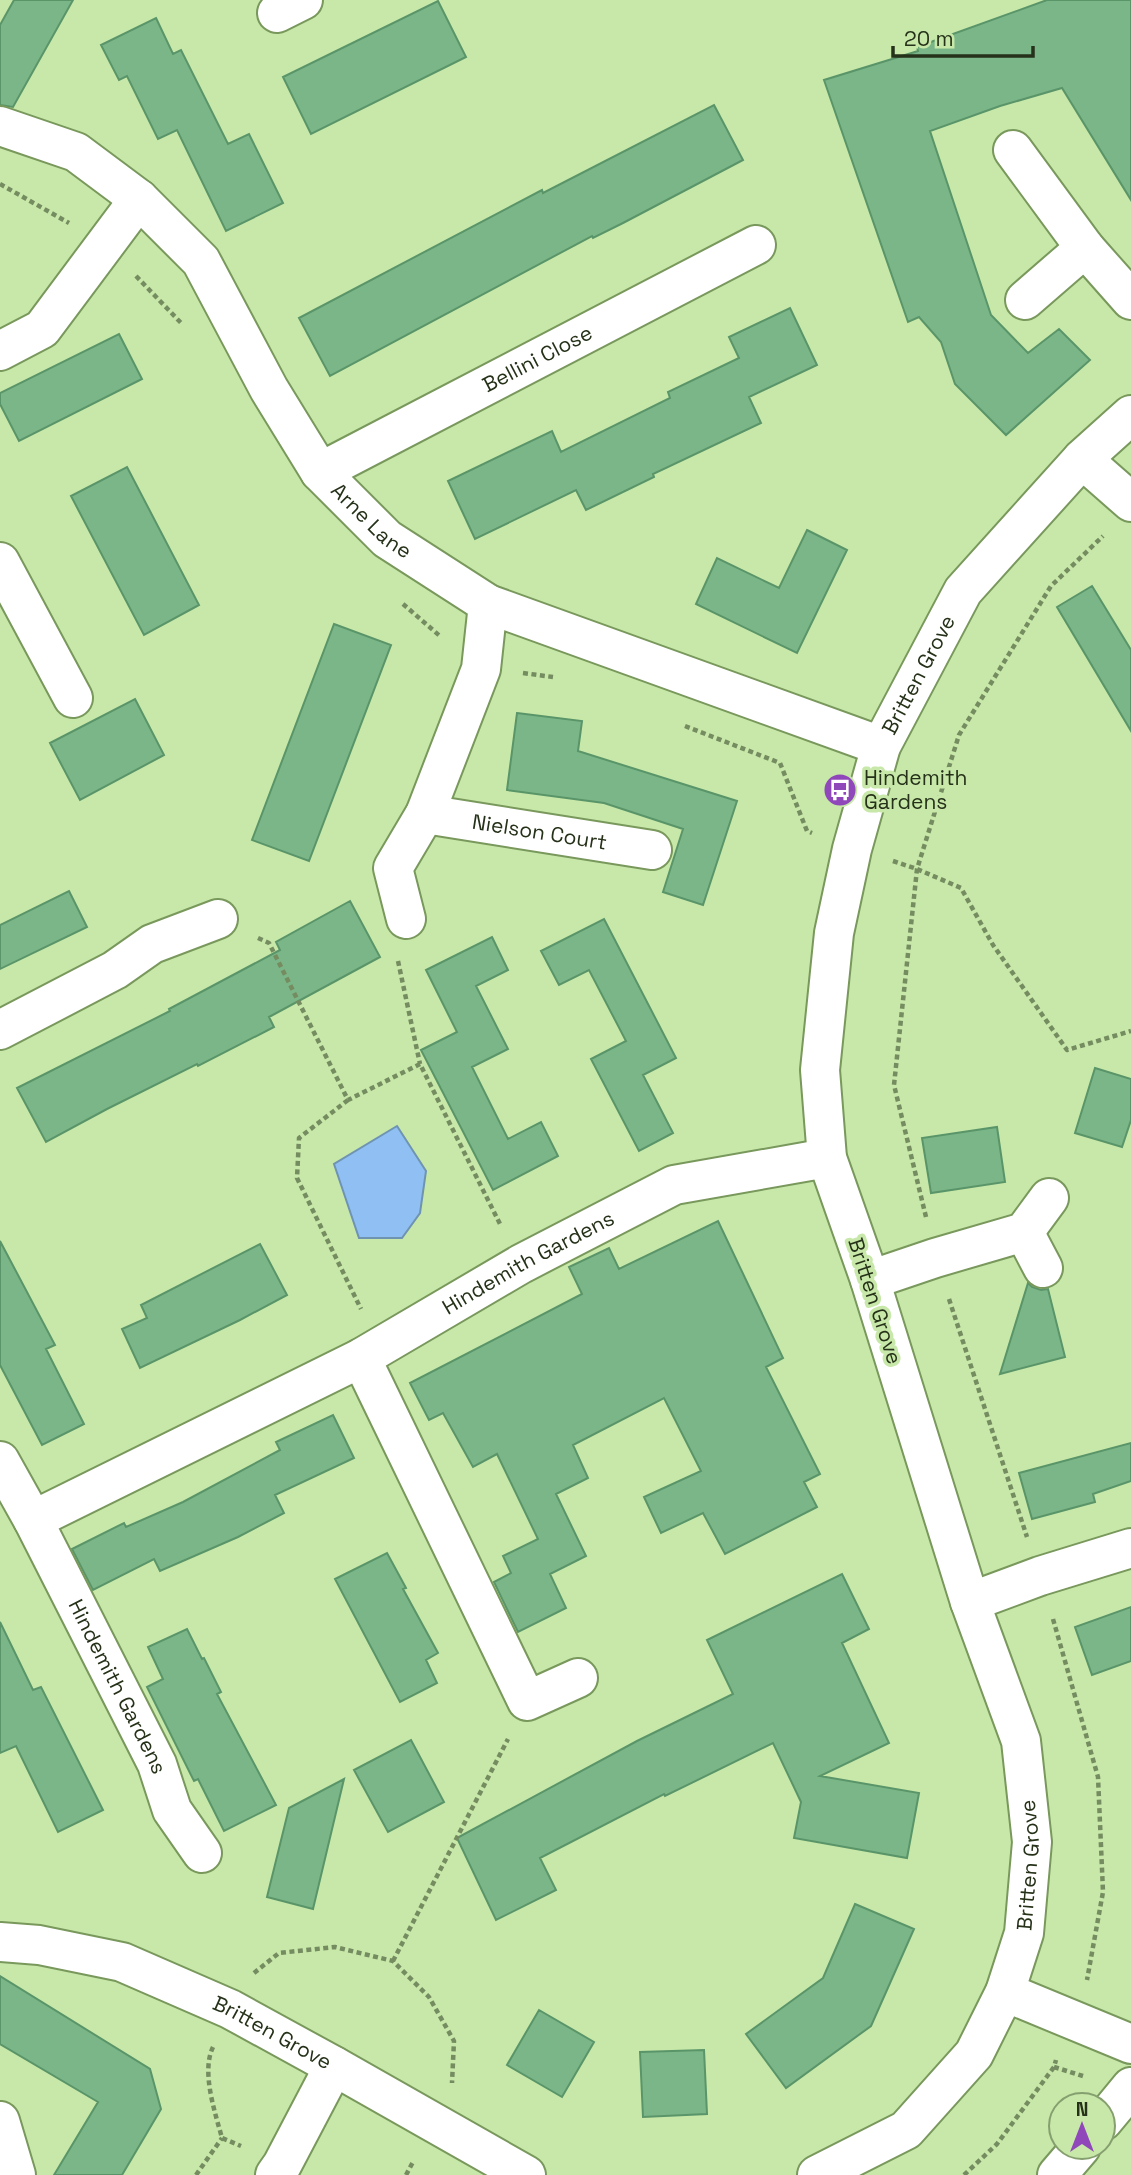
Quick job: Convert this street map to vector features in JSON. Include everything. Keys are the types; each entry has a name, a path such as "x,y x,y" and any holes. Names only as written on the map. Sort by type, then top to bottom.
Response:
{"street":[{"name":"Arne Lane","path":"0,126 76,152 139,200 201,261 269,389 320,472 387,540 488,604 881,746"},
{"path":"1013,150 1085,248 1131,300"},
{"path":"0,351 42,330 139,200"},
{"name":"Bellini Close","path":"320,472 756,245"},
{"path":"1025,300 1085,248"},
{"name":"Britten Grove","path":"817,2175 906,2130 974,2054 1005,1992 1024,1933 1032,1842 1021,1741 970,1602 870,1280 827,1158 820,1070 834,933 852,849 881,746 963,591 1082,459 1131,415"},
{"path":"1082,459 1131,502"},
{"path":"0,562 73,698"},
{"path":"405,919 393,868 425,814 481,669 488,604"},
{"name":"Nielson Court","path":"425,814 652,850"},
{"path":"0,1030 116,970 152,944 218,919"},
{"name":"Hindemith Gardens","path":"33,1520 361,1358 521,1264 674,1185 827,1158"},
{"path":"870,1280 1024,1232 1049,1198"},
{"path":"1024,1232 1043,1268"},
{"path":"361,1358 527,1701 578,1678"},
{"name":"Hindemith Gardens","path":"0,1461 33,1520 157,1764 172,1810 202,1853"},
{"path":"970,1602 1040,1576 1131,1548"},
{"name":"Britten Grove","path":"0,1942 39,1945 122,1962 230,2009 526,2175"},
{"path":"1005,1992 1131,2044"},
{"path":"275,2175 334,2066"},
{"path":"1117,2104 1131,2087"},
{"path":"0,2121 16,2175"},
{"path":"1057,2175 1069,2161"}],"path":[{"path":"964,2175 997,2144 1054,2067 1088,1976 1103,1892 1098,1777 1040,1576 935,1258 894,1085 917,869 959,735 1051,586 1104,534"},
{"path":"917,869 961,888 993,945 1067,1049 1131,1031"},
{"path":"405,919 393,939 419,1064 521,1264"},
{"path":"269,943 348,1100"},
{"path":"361,1358 360,1309 297,1178 299,1138 348,1100 419,1064"},
{"path":"393,1961 527,1701"},
{"path":"196,2175 222,2138"}],"water":[{"path":"397,1126 426,1171 420,1213 402,1238 359,1238 334,1164"}],"building":[{"path":"14,0 73,0 13,107 0,105 0,25"},
{"path":"1047,0 1131,0 1131,200 1062,88 930,131 991,315 1028,353 1059,329 1090,360 1006,435 955,384 941,342 919,317 908,322 824,80 918,51 917,47"},
{"path":"438,1 466,57 311,134 283,77"},
{"path":"156,18 173,54 181,50 228,144 249,134 283,203 226,231 177,130 158,139 127,76 119,80 101,45"},
{"path":"714,105 743,160 623,223 593,238 592,236 330,376 299,318 542,190 543,193"},
{"path":"790,308 817,365 749,397 761,423 653,474 654,477 586,510 576,490 475,539 448,481 552,431 561,452 670,398 668,392 739,358 729,337"},
{"path":"119,334 142,379 19,441 0,404 0,393"},
{"path":"127,467 199,605 144,635 71,496"},
{"path":"807,530 847,550 797,653 696,604 717,558 779,588"},
{"path":"1092,586 1131,650 1131,731 1057,607"},
{"path":"334,624 391,645 309,861 252,840"},
{"path":"135,699 164,755 80,800 50,743"},
{"path":"517,713 582,721 578,751 737,801 703,905 663,892 683,829 604,803 507,790"},
{"path":"69,891 87,927 0,969 0,925"},
{"path":"350,901 380,957 269,1017 274,1027 46,1142 17,1088 170,1011 169,1009 280,950 276,942"},
{"path":"604,919 676,1058 643,1075 673,1133 639,1151 591,1059 626,1041 589,970 559,985 541,951"},
{"path":"492,937 508,970 476,986 508,1049 472,1067 508,1139 541,1122 558,1156 493,1190 421,1050 457,1032 426,970"},
{"path":"1095,1068 1131,1079 1131,1120 1122,1147 1075,1133"},
{"path":"997,1127 1005,1182 931,1193 922,1138"},
{"path":"718,1221 783,1358 766,1367 820,1474 804,1482 817,1507 725,1554 703,1513 661,1533 644,1497 701,1471 664,1398 573,1445 588,1478 556,1494 586,1556 550,1574 566,1608 518,1632 494,1582 511,1573 503,1556 538,1539 497,1454 473,1467 443,1413 429,1420 410,1383 582,1294 569,1267 609,1248 619,1269"},
{"path":"0,1241 55,1345 46,1349 84,1424 42,1445 0,1365"},
{"path":"260,1244 287,1295 140,1368 122,1329 147,1318 141,1305"},
{"path":"1028,1283 1041,1290 1048,1289 1065,1357 1000,1374"},
{"path":"333,1415 354,1458 275,1495 284,1513 238,1537 160,1571 154,1559 93,1590 72,1549 124,1523 126,1527 183,1502 280,1450 276,1442"},
{"path":"1131,1443 1131,1481 1093,1494 1095,1502 1032,1519 1019,1473"},
{"path":"387,1553 406,1588 403,1589 438,1653 426,1660 437,1683 400,1702 335,1579"},
{"path":"842,1574 869,1629 842,1643 889,1743 820,1776 919,1793 907,1858 794,1838 801,1802 773,1743 665,1796 664,1794 540,1858 556,1890 496,1920 457,1838 637,1741 733,1694 707,1640"},
{"path":"1131,1607 1131,1661 1092,1675 1075,1627"},
{"path":"0,1622 33,1690 41,1687 103,1810 58,1832 16,1746 0,1753"},
{"path":"187,1629 221,1692 217,1694 276,1805 224,1831 198,1779 194,1781 147,1687 163,1679 148,1647"},
{"path":"411,1740 444,1802 388,1832 354,1770"},
{"path":"344,1779 313,1909 267,1897 289,1808"},
{"path":"855,1904 914,1929 871,2026 786,2088 746,2034 823,1978"},
{"path":"0,1976 150,2069 161,2109 122,2175 54,2175 98,2102 0,2044"},
{"path":"539,2010 594,2042 562,2097 507,2065"},
{"path":"704,2050 707,2114 643,2117 640,2052"}],"place":[{"name":"Hindemith Gardens","path":"840,790"}]}
